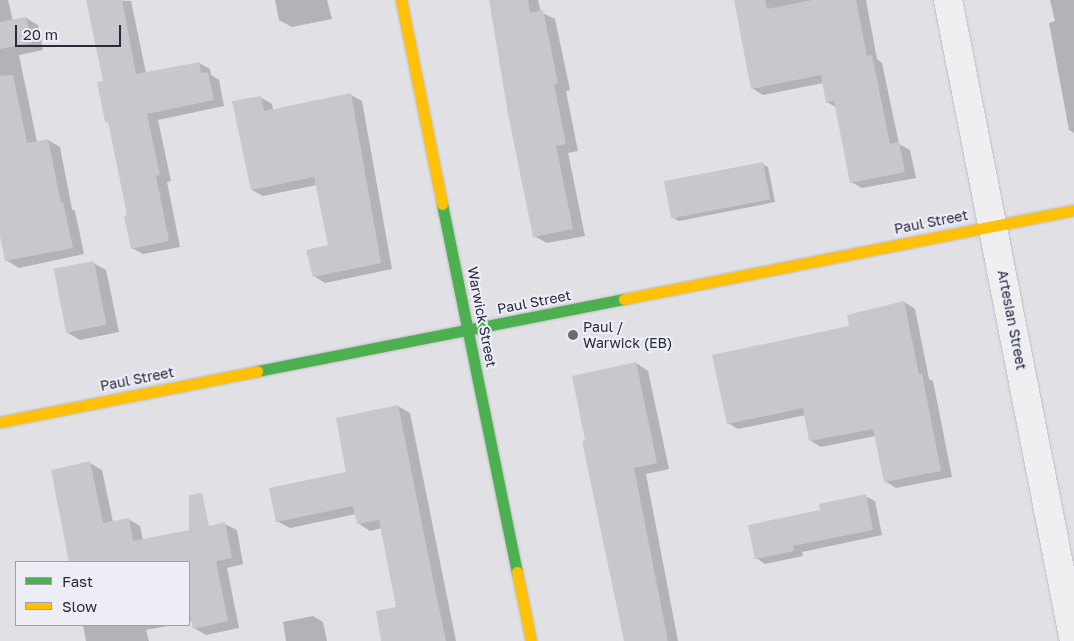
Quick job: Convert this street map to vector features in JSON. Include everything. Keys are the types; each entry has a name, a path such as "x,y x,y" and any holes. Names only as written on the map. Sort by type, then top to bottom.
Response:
{"street":[{"name":"Warwick Street","path":"401,0 531,641"},
{"name":"Artesian Street","path":"948,0 1074,641"},
{"name":"Paul Street","path":"0,422 1074,210"}],"building":[{"path":"86,0 122,0 136,74 199,62 201,73 208,72 214,100 147,114 160,175 156,176 169,241 131,249 124,216 127,215 108,122 105,122 97,82 103,81"},
{"path":"489,0 528,0 530,13 543,10 558,83 554,84 566,144 556,146 573,229 533,237 508,114"},
{"path":"734,0 765,0 767,9 812,0 856,0 867,56 872,55 890,144 899,142 905,172 850,183 834,101 826,103 821,75 751,89"},
{"path":"26,17 32,43 0,49 0,22"},
{"path":"13,75 27,143 48,139 61,203 63,202 73,248 5,261 0,236 0,76"},
{"path":"351,93 381,263 313,277 306,250 328,245 314,177 251,190 232,101 261,96 264,111"},
{"path":"763,162 770,199 671,219 664,181"},
{"path":"94,261 106,325 66,333 54,269"},
{"path":"904,301 919,374 922,374 941,471 884,482 873,429 809,441 803,408 727,424 712,355 849,326 847,315"},
{"path":"636,362 657,463 634,468 668,641 624,641 582,441 585,440 572,376"},
{"path":"398,405 446,641 381,641 376,611 396,607 379,520 357,524 353,506 276,522 269,488 346,472 336,418"},
{"path":"90,461 103,523 129,518 133,541 189,530 189,495 202,493 209,526 225,522 232,558 216,561 228,621 193,629 190,614 190,561 69,561 51,470"},
{"path":"866,494 873,530 793,546 794,551 755,559 748,525 820,510 819,504"}],"traffic: fast":[{"path":"442,204 517,572"},
{"path":"257,371 624,299"}],"traffic: slow":[{"path":"401,0 442,204"},
{"path":"624,299 1074,210"},
{"path":"0,422 257,371"},
{"path":"517,572 531,641"}],"place":[{"name":"Paul / Warwick (EB)","path":"573,335"}]}
